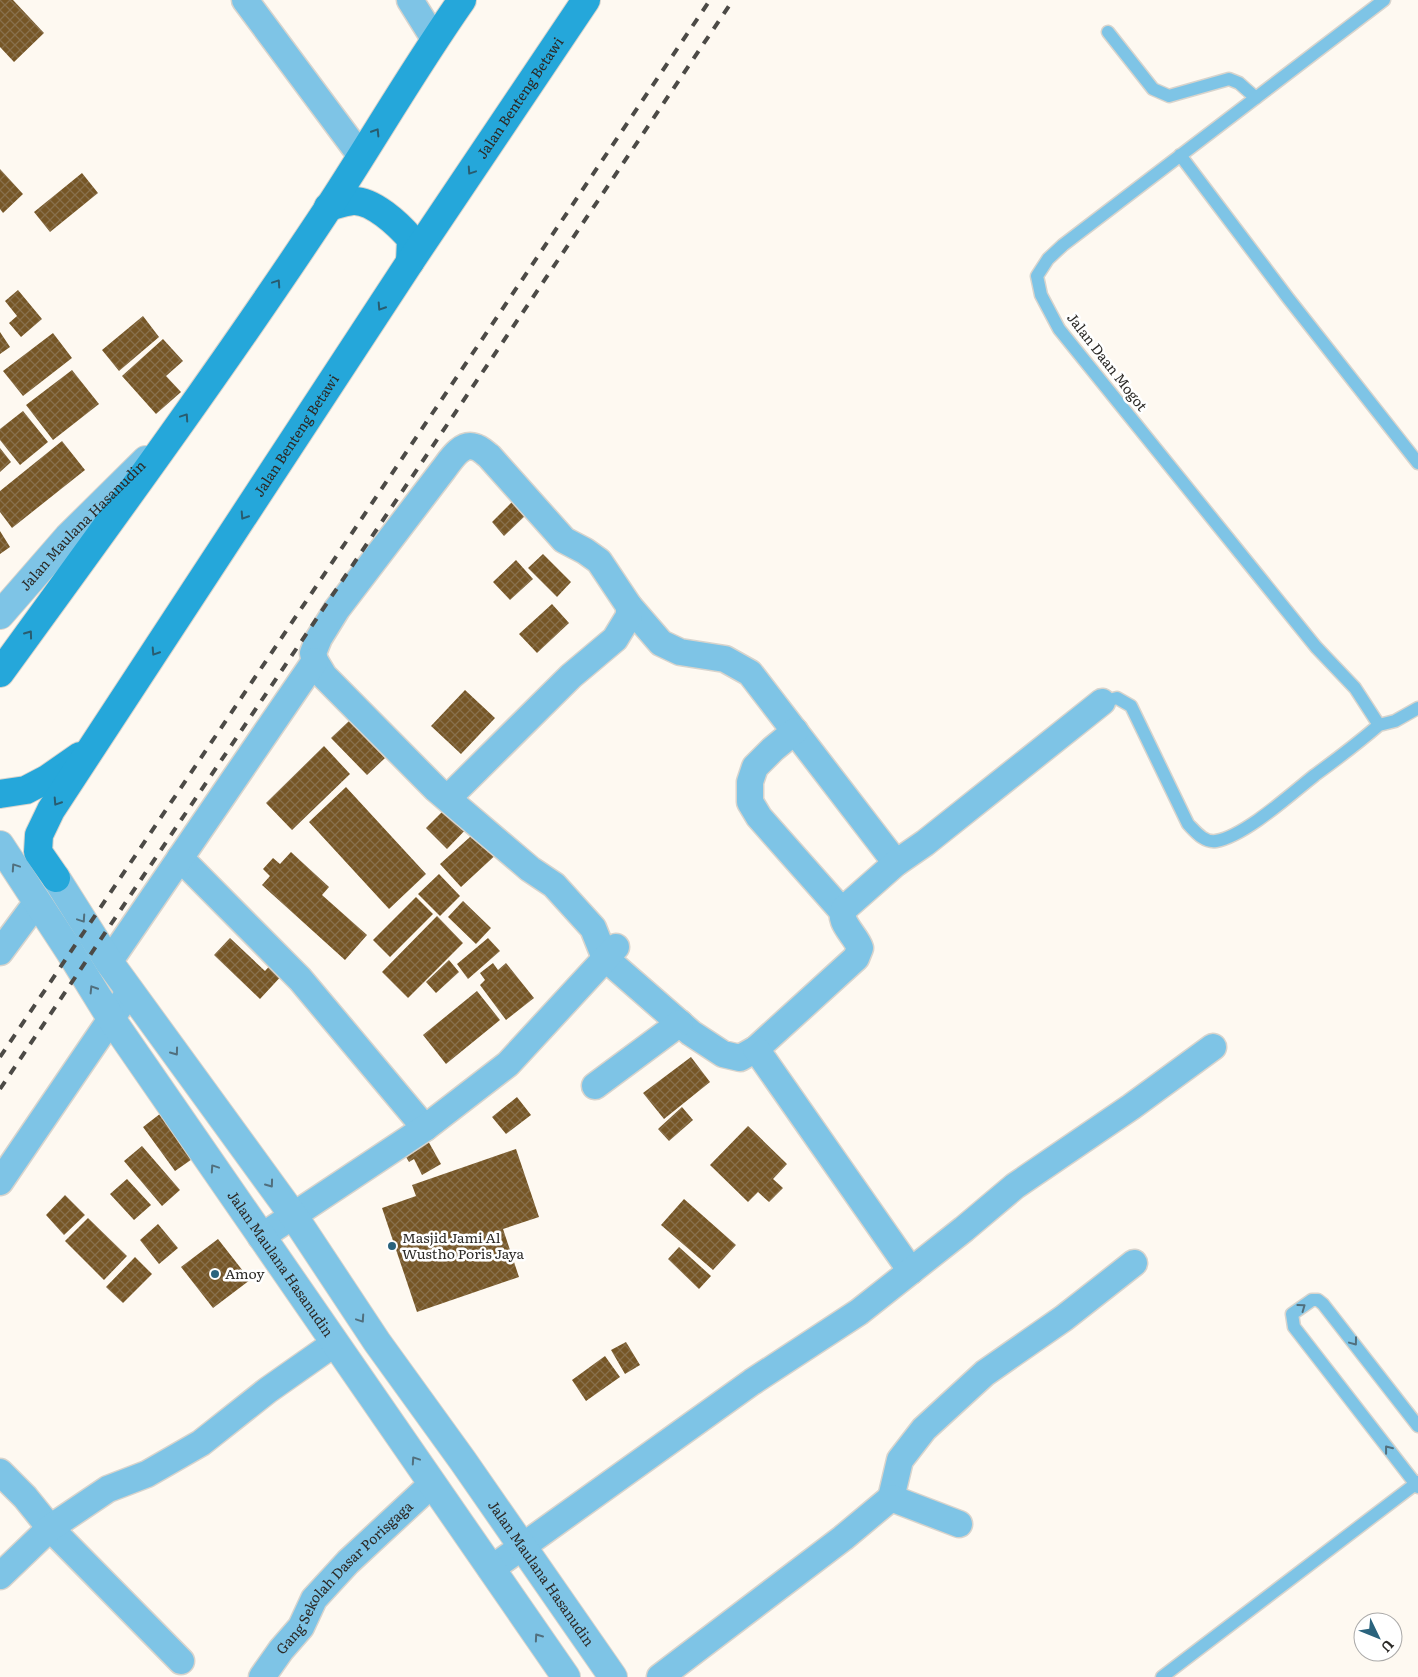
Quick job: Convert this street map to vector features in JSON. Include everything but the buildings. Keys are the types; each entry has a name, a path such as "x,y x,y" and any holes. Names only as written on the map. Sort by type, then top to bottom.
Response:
{"main road":[{"path":"0,673 170,439 328,207 462,0"},
{"name":"Jalan Benteng Betawi","path":"56,878 38,852 39,835 51,810 410,262 586,0"},
{"path":"328,207 353,201 375,208 400,227 411,239 410,262"},
{"path":"0,794 26,790 47,779 93,746"}],"street":[{"path":"245,0 361,156"},
{"path":"410,0 435,40"},
{"name":"Jalan Maulana Hasanudin","path":"0,615 68,537 123,482 170,439"},
{"path":"896,863 750,673 725,659 680,652 662,642 629,606 599,561 564,540 489,456 474,446 466,447 456,454 443,470 337,609 319,638 314,653 315,660 324,676 436,789 530,869 554,885 612,951 691,1033 723,1054 740,1058 756,1049 856,958 860,948 842,920 845,908 896,863 925,843 1102,702"},
{"path":"448,798 571,676 615,639 629,616 629,606"},
{"path":"109,962 315,660"},
{"path":"795,731 755,767 750,782 750,802 759,817 843,912"},
{"name":"Jalan Maulana Hasanudin","path":"0,845 112,1020 566,1677"},
{"path":"180,858 300,979 425,1128"},
{"name":"Jalan Maulana Hasanudin","path":"56,878 109,962 293,1215 377,1342 528,1543 613,1677"},
{"path":"0,952 37,902"},
{"path":"261,1237 425,1128 508,1064 612,951"},
{"path":"0,1182 130,991"},
{"path":"595,1086 680,1023"},
{"path":"491,1569 744,1388 859,1312 1015,1186 1131,1107 1213,1046"},
{"path":"756,1049 911,1271"},
{"path":"661,1676 843,1538 890,1498 900,1460 924,1428 985,1373 1064,1318 1134,1263"},
{"path":"0,1576 50,1528 108,1489 147,1474 201,1442 268,1390 335,1343"},
{"path":"0,1472 25,1497 50,1528 181,1662"},
{"name":"Gang Sekolah Dasar Porisgaga","path":"262,1677 281,1650 301,1627 314,1598 348,1562 432,1484"},
{"path":"890,1498 959,1524"}],"lane":[{"name":"Jalan Daan Mogot","path":"1379,725 1356,688 1316,647 1059,329 1041,296 1038,276 1048,259 1063,245 1384,0"},
{"path":"1108,32 1153,89 1169,96 1229,78 1239,83 1256,98"},
{"path":"1180,155 1288,298 1418,463"},
{"path":"1102,702 1118,698 1131,706 1188,824 1202,838 1214,841 1235,835 1271,810 1348,752 1379,725 1395,721 1417,710"},
{"path":"1162,1677 1417,1484 1294,1327 1292,1314 1312,1300 1318,1300 1324,1304 1418,1426"}],"railway":[{"path":"0,1057 710,0"},
{"path":"0,1089 733,0"}],"place":[{"name":"Masjid Jami Al Wustho Poris Jaya","path":"392,1246"},
{"name":"Amoy","path":"215,1274"}]}
